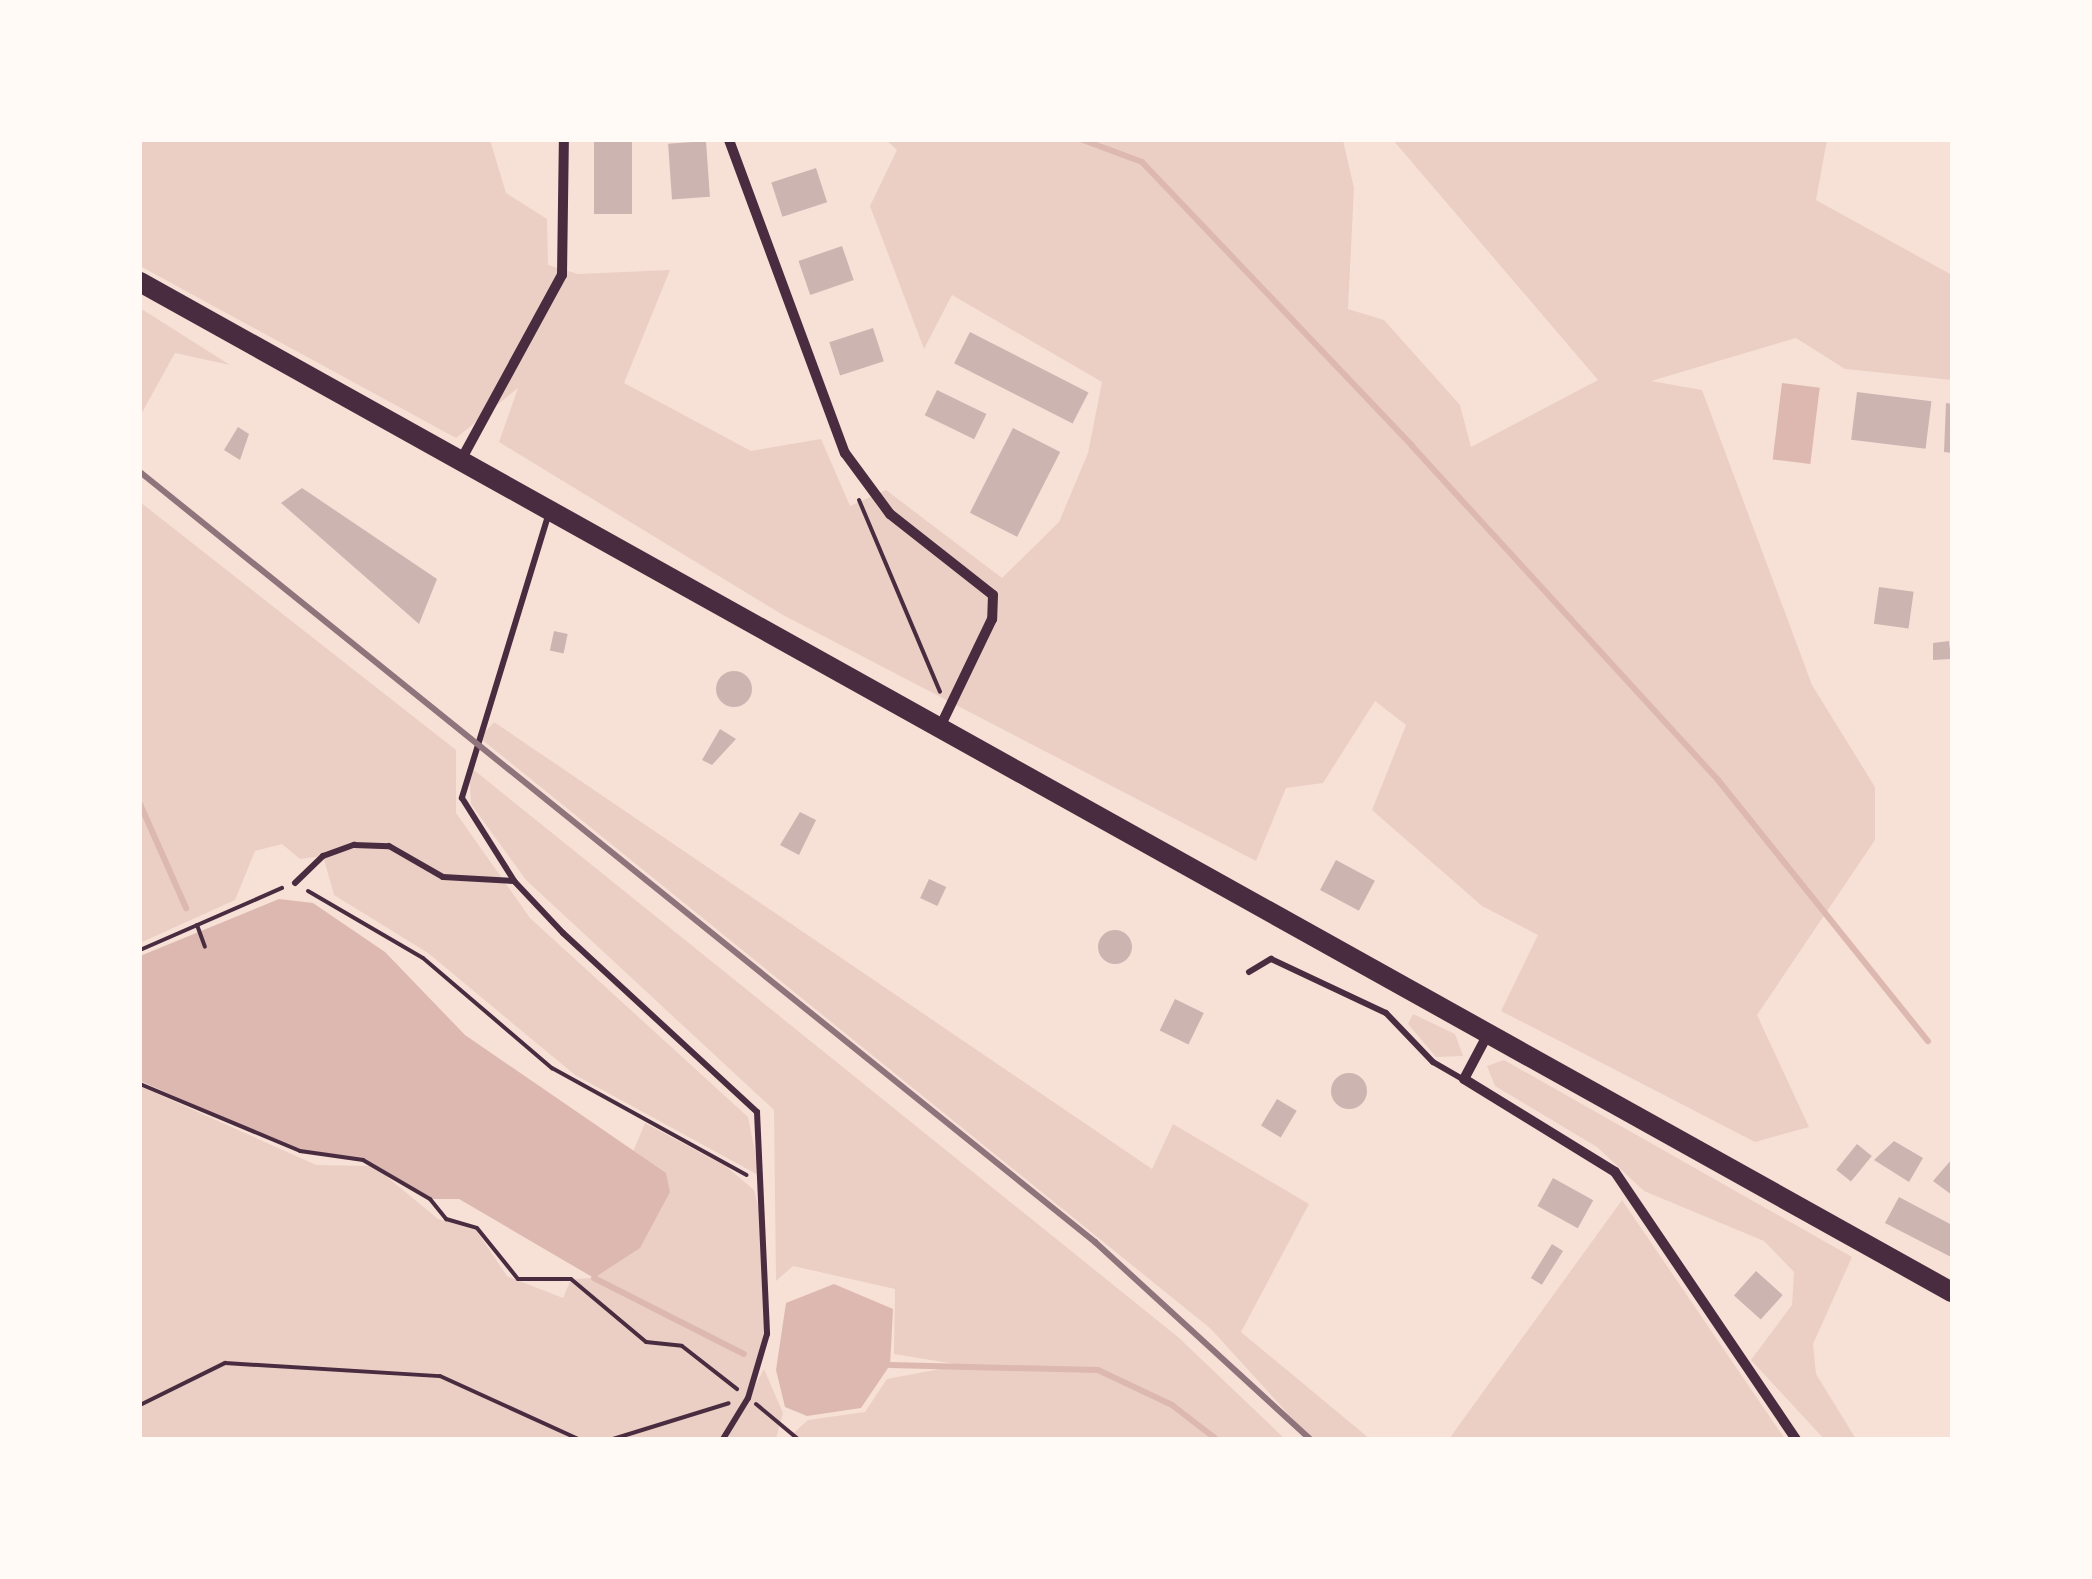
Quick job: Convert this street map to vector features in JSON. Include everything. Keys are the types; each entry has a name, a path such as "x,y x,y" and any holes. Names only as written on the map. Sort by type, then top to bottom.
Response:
{"main road":[{"path":"140,282 1952,1292"}],"street":[{"path":"460,460 562,275 564,140"},
{"path":"729,140 844,453 890,514 993,595 992,619 940,727"},
{"path":"1489,1031 1464,1080 1615,1172 1796,1439"}],"lane":[{"path":"550,510 463,771 473,825 515,882 757,1112 766,1334 748,1398 723,1439"},
{"path":"295,882 323,856 354,845 389,846 444,877 515,882"},
{"path":"1249,972 1271,959 1386,1013 1433,1062 1464,1080"}],"path":[{"path":"428,140 492,140"},
{"path":"854,466 862,521 919,633 940,702"},
{"path":"140,950 295,882 424,958 552,1068 751,1177"},
{"path":"197,925 205,947"},
{"path":"140,1084 300,1152 363,1160 430,1198 446,1219 478,1228 518,1279 571,1279 646,1342 682,1346 798,1439"},
{"path":"140,1405 199,1368 270,1362 440,1376 554,1436 578,1439"},
{"path":"613,1439 748,1398"}],"shaded area":[{"path":"140,140 490,140 506,193 547,219 548,265 578,274 670,270 624,383 751,451 821,439 850,506 886,490 1002,578 1059,522 1088,453 1102,382 952,295 924,349 870,206 897,150 886,140 1343,140 1354,188 1348,309 1384,320 1460,405 1471,447 1598,380 1393,140 1827,140 1816,200 1952,275 1952,380 1845,369 1796,338 1651,381 1702,390 1812,685 1875,787 1875,840 1757,1015 1809,1127 1755,1142 1501,1011 1538,935 1482,906 1372,810 1406,725 1375,701 1323,783 1286,788 1256,861 783,615 499,442 518,388 456,438 140,266"},
{"path":"140,308 230,365 175,353 140,416"},
{"path":"1782,383 1820,388 1810,464 1773,459"},
{"path":"140,502 456,750 456,813 530,918 748,1117 760,1176 575,1075 428,953 334,895 323,856 300,859 282,844 255,851 235,900 140,943"},
{"path":"494,722 1152,1169 1173,1124 1309,1204 1241,1332 1370,1439 1311,1439 1211,1329 480,738"},
{"path":"469,766 1178,1337 1285,1439 787,1439 808,1420 865,1412 887,1379 961,1365 894,1354 895,1289 793,1266 776,1281 774,1110 526,880 471,804"},
{"path":"279,899 313,903 385,952 465,1035 666,1173 670,1192 640,1248 594,1278 459,1199 434,1199 363,1159 300,1151 140,1081 140,956"},
{"path":"1413,1014 1455,1034 1463,1056 1436,1057 1408,1024"},
{"path":"1504,1060 1852,1257 1813,1344 1816,1374 1856,1439 1824,1439 1751,1360 1792,1305 1794,1272 1764,1241 1644,1191 1597,1147 1495,1086 1487,1066"},
{"path":"140,1086 316,1165 374,1166 438,1219 476,1230 507,1276 563,1298 571,1279 594,1278 662,1208 666,1174 633,1152 645,1123 727,1167 754,1190 764,1228 767,1334 751,1393 764,1369 783,1413 776,1439 140,1439"},
{"path":"1622,1200 1785,1439 1449,1439"},
{"path":"834,1284 893,1309 890,1365 861,1408 807,1416 785,1407 776,1370 786,1303"}],"building":[{"path":"594,140 632,140 632,214 594,214"},
{"path":"706,141 710,197 672,200 668,144"},
{"path":"816,168 827,202 782,217 771,183"},
{"path":"842,246 854,280 810,295 799,261"},
{"path":"873,328 884,361 840,376 829,342"},
{"path":"970,332 1089,392 1073,424 954,363"},
{"path":"937,390 986,414 974,439 925,415"},
{"path":"1857,392 1931,401 1926,449 1851,440"},
{"path":"1946,403 1952,404 1952,453 1944,452"},
{"path":"238,427 249,434 240,460 224,450"},
{"path":"1013,428 1060,452 1017,537 970,513"},
{"path":"302,488 437,579 419,624 281,503"},
{"path":"1879,587 1914,592 1909,629 1874,624"},
{"path":"554,631 568,634 564,653 550,651"},
{"path":"1949,641 1951,659 1933,660 1933,643"},
{"path":"734,671 747,676 752,689 747,702 734,707 721,702 716,689 721,676"},
{"path":"720,729 736,739 712,765 702,760"},
{"path":"800,812 816,820 799,855 780,845"},
{"path":"1336,860 1375,881 1359,911 1320,890"},
{"path":"929,879 946,887 937,906 920,898"},
{"path":"1115,930 1127,935 1132,947 1127,959 1115,964 1103,959 1098,947 1103,935"},
{"path":"1175,999 1204,1013 1188,1044 1160,1030"},
{"path":"1349,1073 1362,1078 1367,1091 1362,1104 1349,1109 1336,1104 1331,1091 1336,1078"},
{"path":"1277,1099 1297,1111 1281,1137 1261,1126"},
{"path":"1894,1141 1923,1158 1909,1182 1874,1160"},
{"path":"1857,1144 1872,1156 1851,1182 1836,1170"},
{"path":"1952,1159 1952,1195 1933,1181"},
{"path":"1553,1178 1593,1200 1578,1228 1537,1206"},
{"path":"1899,1197 1952,1225 1951,1257 1885,1223"},
{"path":"1552,1244 1563,1251 1542,1285 1531,1278"},
{"path":"1756,1271 1783,1295 1761,1320 1734,1296"}],"waterway":[{"path":"1083,140 1142,162 1412,446 1718,780 1928,1041"},
{"path":"140,804 186,908"},
{"path":"594,1278 744,1354"},
{"path":"890,1365 1098,1370 1172,1405 1216,1439"}],"railway":[{"path":"140,472 1095,1242 1310,1439"}]}
